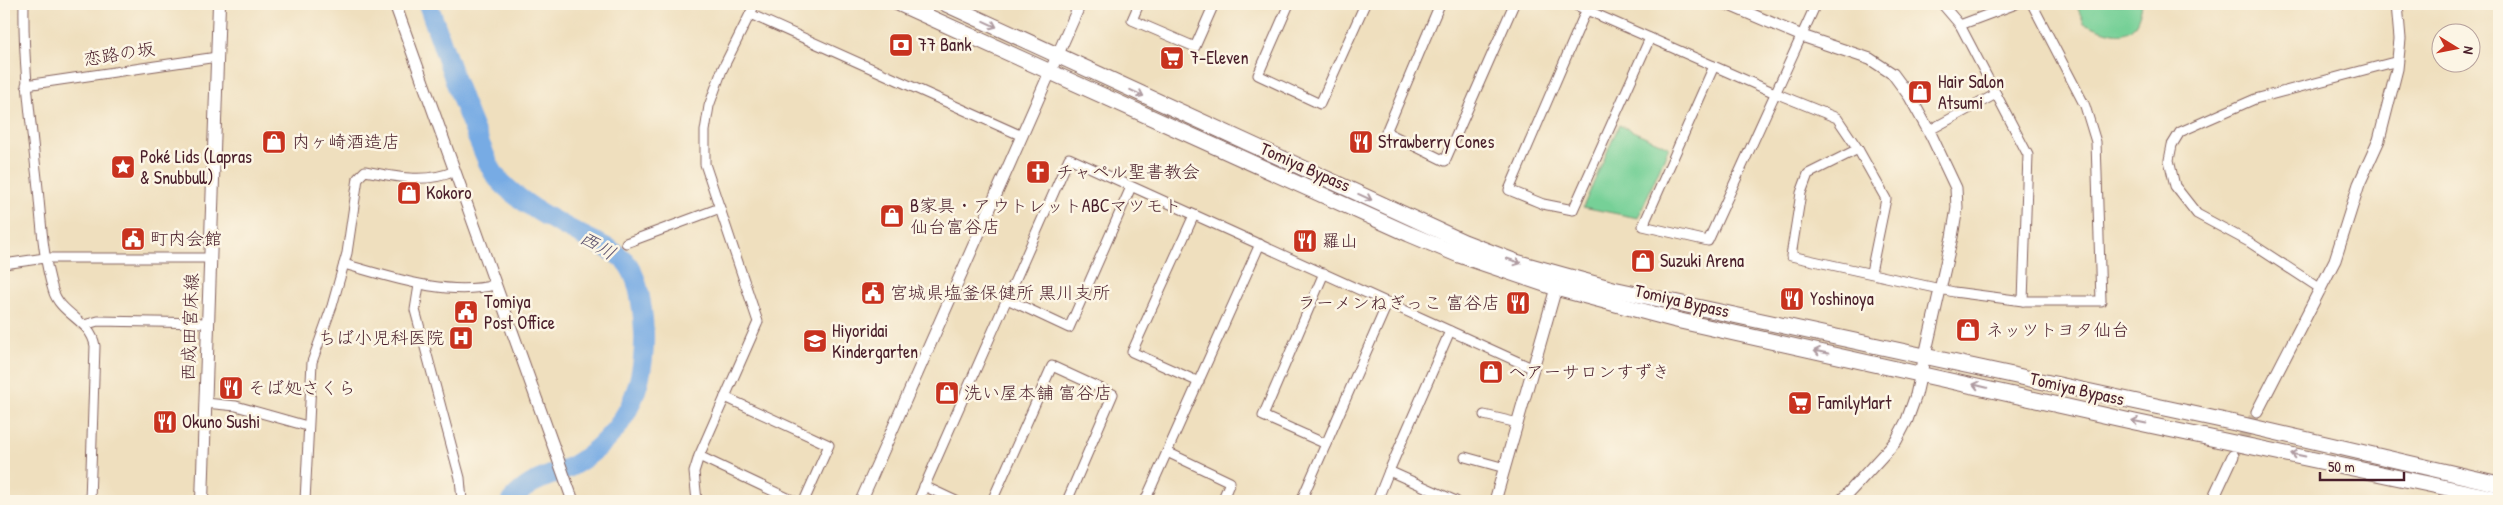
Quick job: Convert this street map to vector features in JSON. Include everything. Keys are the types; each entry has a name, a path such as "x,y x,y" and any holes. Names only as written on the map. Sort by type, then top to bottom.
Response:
{"highway":[{"name":"Tomiya Bypass","path":"900,4 1409,234 1459,255 1556,288 1676,320 1920,372 2135,422 2499,499"},
{"name":"Tomiya Bypass","path":"946,4 1464,242 1516,262 1613,288 2235,424 2499,484"}],"main road":[{"name":"西成田宮床線","path":"202,501 219,4"}],"street":[{"path":"24,4 26,85 45,258 57,301 62,309 84,325 92,334 95,346 90,501"},
{"path":"395,4 573,501"},
{"path":"696,501 694,472 699,456 758,322 705,164 705,132 709,106 722,70 755,4"},
{"path":"861,501 928,344 1080,4"},
{"path":"1139,4 1132,20 1196,48 1214,4"},
{"path":"1288,4 1258,75 1320,104 1365,4"},
{"path":"1440,4 1386,132 1445,162 1514,4"},
{"path":"1573,4 1588,7 1650,38 1775,94 1837,118 1858,149 1886,199 1871,272"},
{"path":"1727,4 1802,36 1870,59 1893,74 1910,97 1946,162 1956,188 1957,208 1940,289 1907,420 1896,441 1840,501"},
{"path":"1714,66 1643,226 1708,241 1816,4"},
{"path":"1942,4 1960,25 2028,155 2022,301"},
{"path":"1960,25 2016,4"},
{"path":"1858,149 1808,174 1801,193 1791,256 1871,272 1940,289 2022,301 2101,300 2096,142 2085,106 2032,4"},
{"path":"2257,412 2335,260 2360,184 2378,140 2391,99 2398,61 2400,39 2397,4"},
{"path":"1588,7 1509,190 1543,204 1573,210 1650,38"},
{"path":"750,14 1022,136"},
{"name":"恋路の坂","path":"26,85 217,57"},
{"path":"2321,289 2249,242 2197,214 2175,186 2169,160 2172,145 2180,132 2255,99 2398,61"},
{"path":"1928,130 1996,94"},
{"path":"918,501 1070,158 1534,369"},
{"path":"305,501 307,426 312,362 332,306 344,264 358,178 365,172 423,179 443,176 455,171"},
{"path":"1008,299 1069,328 1132,187"},
{"path":"626,243 720,208"},
{"path":"1194,215 1132,352 1199,382"},
{"path":"1145,501 1260,244"},
{"path":"4,264 45,258 210,258"},
{"path":"344,264 419,285 483,288 495,285"},
{"path":"1324,273 1263,416 1326,444"},
{"path":"419,285 415,310 460,478 462,501"},
{"path":"1495,501 1556,288"},
{"path":"1301,501 1388,302"},
{"path":"84,325 98,321 208,323"},
{"path":"1377,501 1450,331"},
{"path":"992,501 1052,366 1113,394 1067,501"},
{"path":"725,397 829,445 804,501"},
{"path":"205,403 236,406 307,426"},
{"path":"1484,415 1518,423"},
{"path":"1167,452 1230,482 1222,501"},
{"path":"699,456 794,501"},
{"path":"2212,501 2233,456"},
{"path":"1465,457 1505,468"},
{"path":"1389,472 1452,501"},
{"path":"924,486 956,501"}],"green space":[{"path":"2076,4 2142,4 2139,17 2134,26 2128,31 2114,33 2084,23"},
{"path":"1619,125 1669,147 1638,218 1583,207"}],"waterway":[{"name":"西川","path":"428,4 466,111 495,175 507,188 538,211 605,247 625,261 634,276 642,305 644,333 642,368 636,391 620,423 592,453 572,466 532,483 518,493 511,501"}],"tunnel":[{"path":"2233,456 2257,412"}],"place":[{"name":"77 Bank","path":"901,45"},
{"name":"7-Eleven","path":"1172,58"},
{"name":"Hair Salon Atsumi","path":"1920,92"},
{"name":"内ヶ崎酒造店","path":"274,142"},
{"name":"Strawberry Cones","path":"1361,142"},
{"name":"Poké Lids (Lapras & Snubbull)","path":"123,167"},
{"name":"チャペル聖書教会","path":"1038,172"},
{"name":"Kokoro","path":"409,193"},
{"name":"B家具・アウトレットABCマツモト 仙台富谷店","path":"892,216"},
{"name":"町内会館","path":"133,239"},
{"name":"羅山","path":"1305,241"},
{"name":"Suzuki Arena","path":"1643,261"},
{"name":"宮城県塩釜保健所 黒川支所","path":"873,293"},
{"name":"Yoshinoya","path":"1792,299"},
{"name":"ラーメンねぎっこ 富谷店","path":"1518,303"},
{"name":"Tomiya Post Office","path":"466,312"},
{"name":"ネッツトヨタ仙台","path":"1968,330"},
{"name":"ちば小児科医院","path":"461,338"},
{"name":"Hiyoridai Kindergarten","path":"815,341"},
{"name":"ヘアーサロンすずき","path":"1491,372"},
{"name":"そば処さくら","path":"231,388"},
{"name":"洗い屋本舗 富谷店","path":"947,393"},
{"name":"FamilyMart","path":"1800,403"},
{"name":"Okuno Sushi","path":"165,422"}]}
